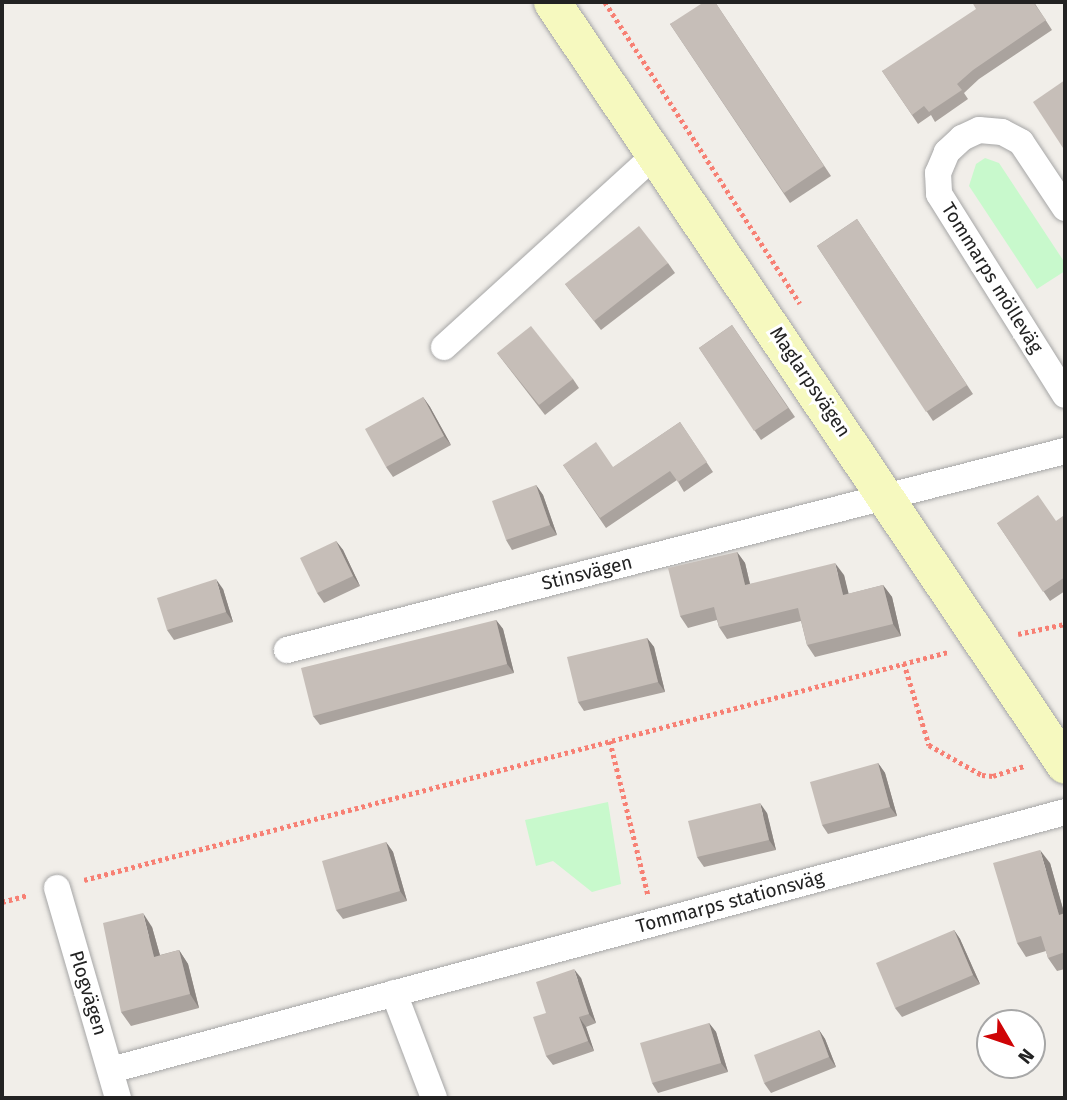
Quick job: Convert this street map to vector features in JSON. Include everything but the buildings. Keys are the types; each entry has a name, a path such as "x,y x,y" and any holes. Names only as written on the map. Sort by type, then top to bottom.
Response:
{"street":[{"name":"Maglarpsvägen","path":"552,2 888,496 981,643 1061,760"},
{"name":"Tommarps mölleväg","path":"1065,208 1021,142 1002,132 979,130 962,138 947,152 938,173 939,194 1065,395"},
{"path":"444,347 655,155"},
{"path":"888,496 1065,451"},
{"name":"Stinsvägen","path":"287,650 888,496"},
{"name":"Tommarps stationsväg","path":"111,1070 1065,812"},
{"name":"Plogvägen","path":"57,888 118,1098"},
{"path":"394,993 434,1098"}],"path":[{"path":"57,888 904,663 1065,624"},
{"path":"904,663 929,744 982,775 993,776 1061,760"},
{"path":"610,741 655,922"}],"green space":[{"path":"985,158 999,163 1065,263 1065,271 1037,289 969,186 976,164"},
{"path":"608,802 621,884 592,892 553,861 536,866 525,820"}]}
